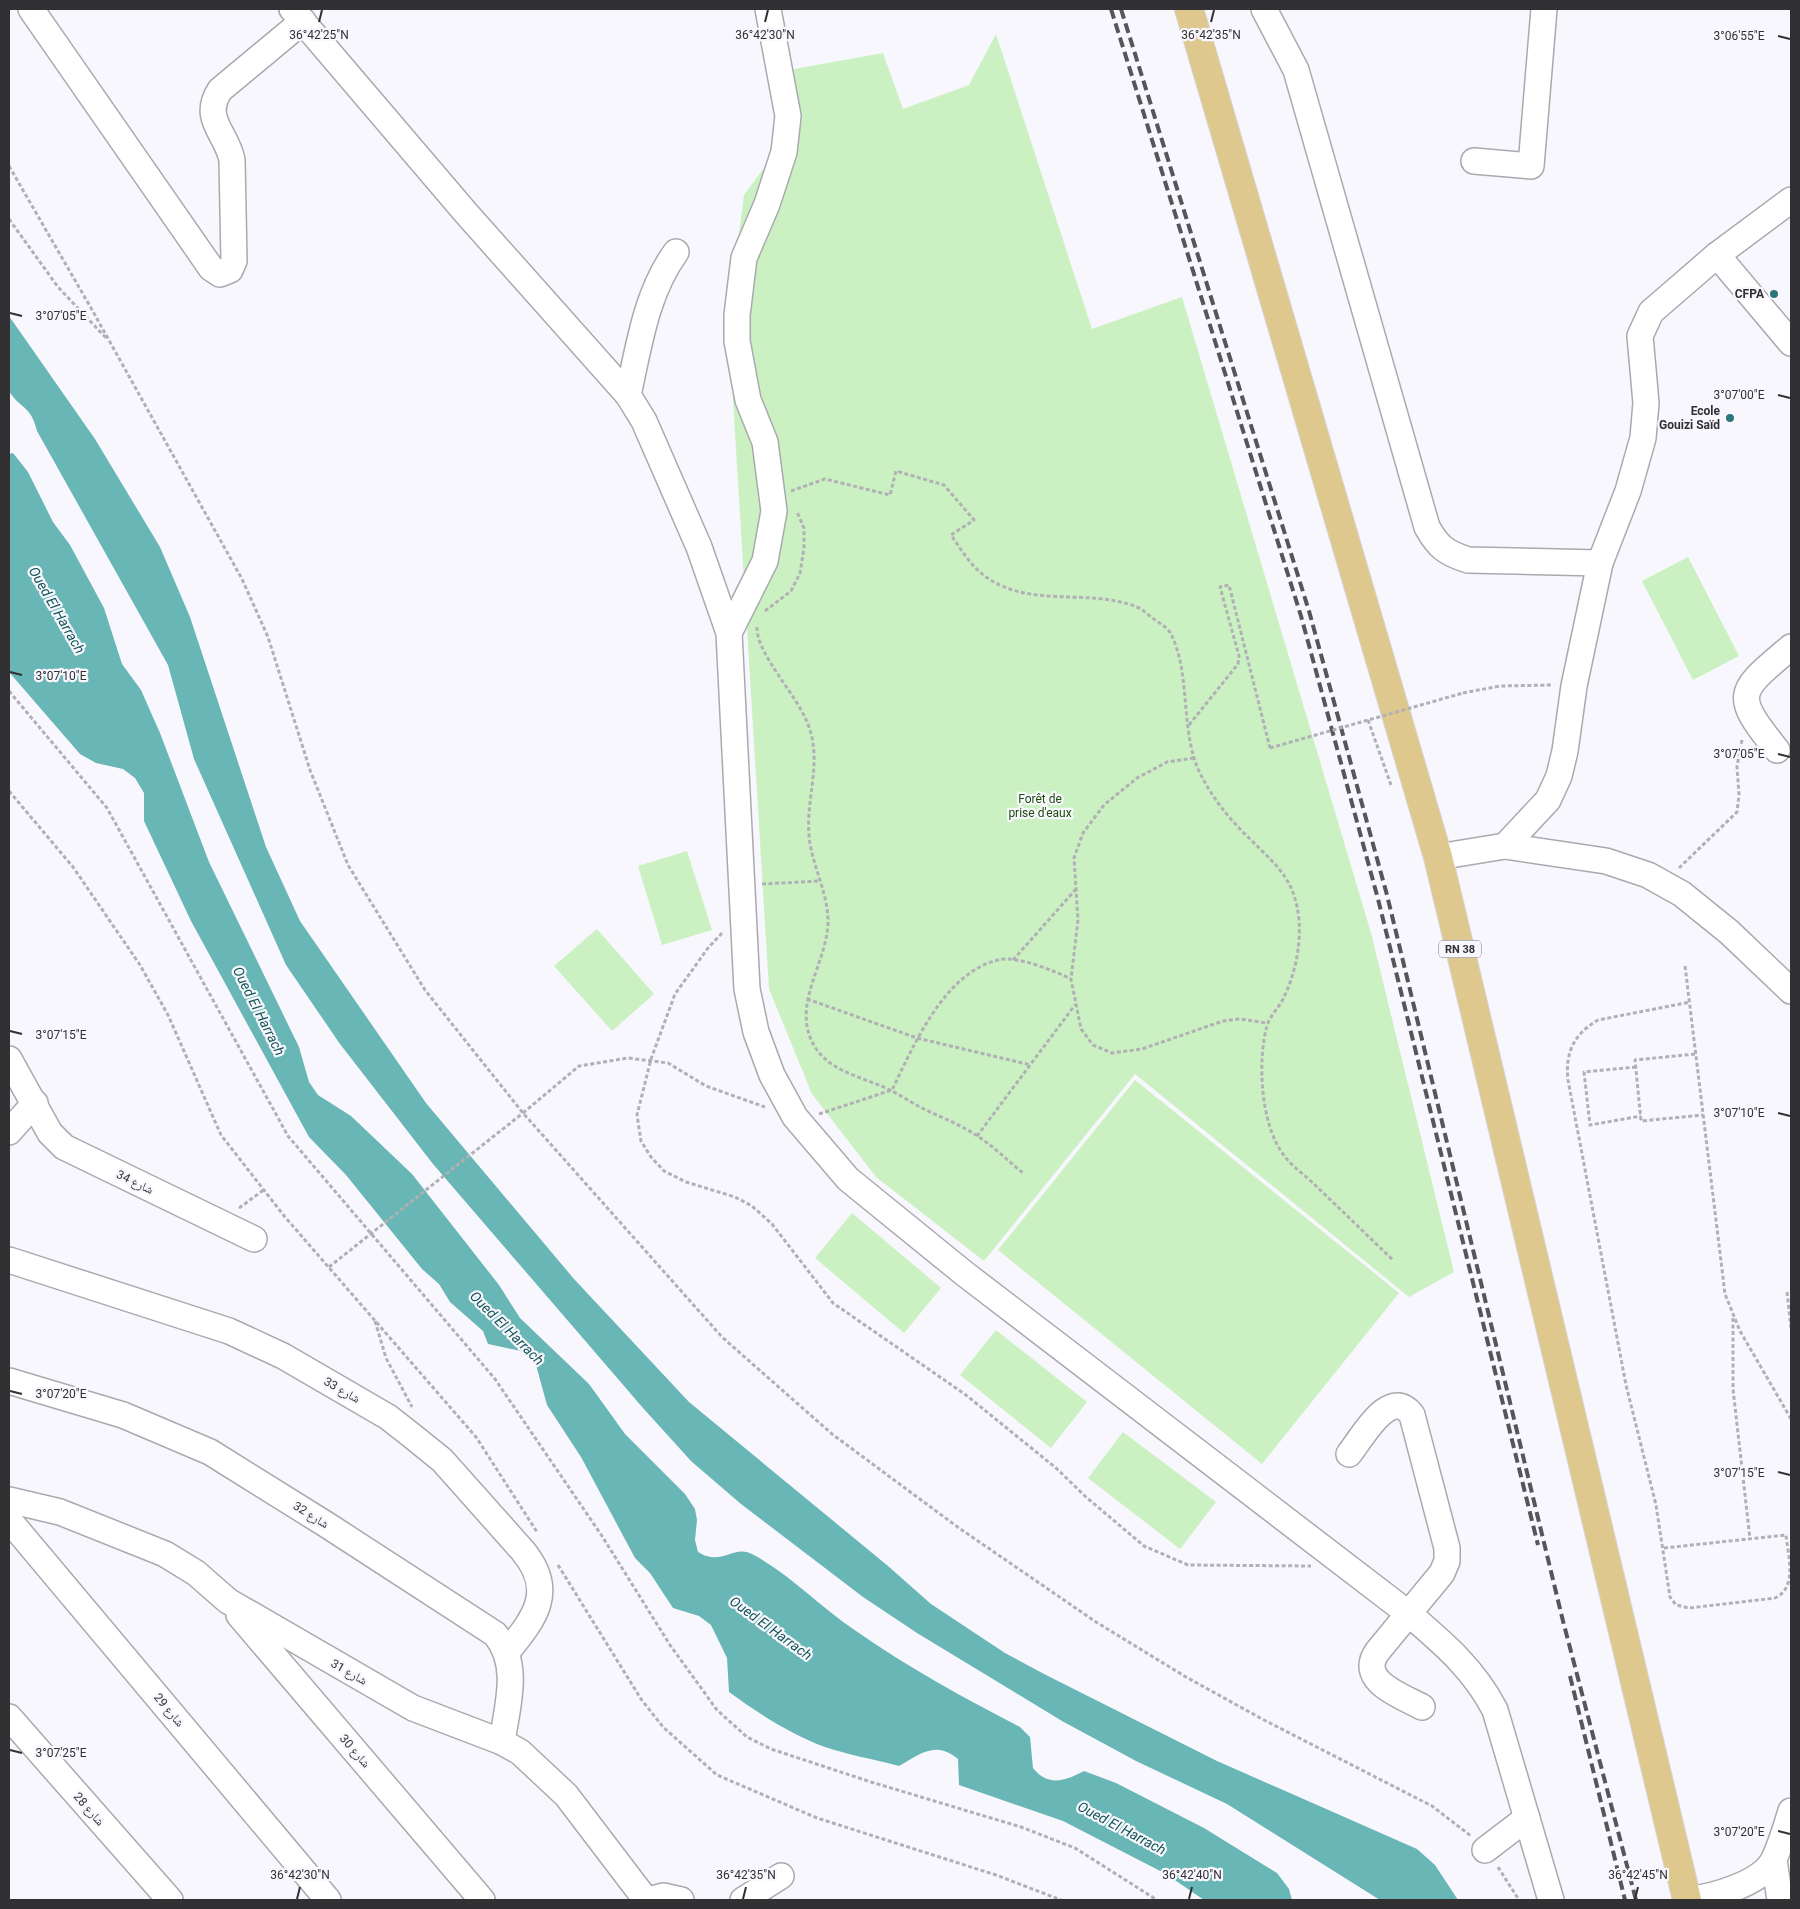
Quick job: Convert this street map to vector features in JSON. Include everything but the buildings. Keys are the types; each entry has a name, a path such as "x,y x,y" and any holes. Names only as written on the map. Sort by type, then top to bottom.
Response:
{"main road":[{"name":"RN 38","path":"1189,9 1438,857 1687,1900"}],"street":[{"path":"31,9 211,268 220,274 230,270 234,261 232,160 212,113 215,97 298,15 472,220 628,395 644,421 699,546 729,633 747,989 756,1032 772,1075 795,1116 848,1179 965,1274 1409,1614 1454,1652 1484,1688 1503,1734 1551,1900"},
{"path":"729,633 765,561 774,511 765,442 748,400 737,341 737,315 744,258 767,204 784,152 788,116 768,9"},
{"path":"1264,9 1296,70 1426,527 1435,542 1450,554 1468,560 1600,562"},
{"path":"1474,161 1531,166 1544,9"},
{"path":"1505,846 1548,800 1559,776 1565,751 1574,686 1600,562 1628,491 1643,438 1646,403 1640,336 1651,312 1717,255 1791,200"},
{"path":"628,395 652,296 662,270 676,252"},
{"path":"1717,255 1791,343"},
{"path":"1777,750 1749,713 1746,695 1749,686 1755,678 1791,647"},
{"path":"1438,857 1505,846 1606,861 1648,875 1682,894 1729,932 1791,991"},
{"name":"شارع 34","path":"9,1059 50,1133 64,1147 254,1239"},
{"path":"9,1132 35,1104"},
{"name":"شارع 33","path":"9,1260 248,1338 367,1404 411,1435 442,1460 527,1556 538,1574 540,1588 535,1615 507,1652"},
{"name":"شارع 32","path":"9,1381 123,1415 210,1452 495,1634 507,1652 511,1674 502,1742"},
{"path":"1350,1454 1384,1410 1396,1405 1408,1410 1412,1415 1448,1555 1442,1573 1374,1656 1372,1672 1382,1684 1422,1707"},
{"name":"شارع 31","path":"9,1500 60,1512 165,1554 196,1573 228,1601 412,1708 502,1742 536,1764 566,1795 647,1900"},
{"name":"شارع 29","path":"9,1520 328,1900"},
{"name":"شارع 30","path":"228,1601 482,1900"},
{"name":"شارع 28","path":"9,1717 170,1900"},
{"path":"1687,1900 1714,1896 1742,1884 1765,1871 1774,1860 1791,1812"},
{"path":"1485,1850 1527,1818"},
{"path":"1774,1860 1780,1900"},
{"path":"743,1900 781,1876"},
{"path":"647,1900 663,1896 681,1900"}],"path":[{"path":"9,166 246,587 268,637 310,770 348,865 425,990 522,1112 722,1337 832,1434 959,1528 1096,1622 1186,1677 1264,1720 1432,1806 1456,1823 1485,1850 1519,1900"},
{"path":"9,219 58,287 108,340"},
{"path":"789,492 824,478 890,495 896,471 944,485 974,520 951,535 967,560 990,580 1016,591 1035,596 1078,597 1116,601 1139,608 1170,631 1177,650 1194,758 1201,776 1219,804 1250,840 1272,858 1292,886 1298,920 1297,960 1284,998 1267,1023 1262,1047 1262,1082 1270,1126 1283,1154 1393,1260"},
{"path":"764,612 791,591 800,573 804,548 804,528 796,510"},
{"path":"1189,725 1238,664 1239,656 1220,587 1229,585 1270,748 1463,692 1500,686 1537,684 1574,686"},
{"path":"758,624 758,639 761,648 794,697 810,730 816,768 809,835 826,904 826,938 819,966 807,999 807,1026 815,1046 833,1064 854,1075 892,1090 921,1108 977,1136 1023,1173"},
{"path":"9,691 106,808 288,1136 495,1379 602,1536 670,1644 716,1710 747,1737 771,1749 1021,1827 1075,1848 1157,1900"},
{"path":"1664,884 1737,812 1739,800 1737,766 1749,713"},
{"path":"1368,720 1391,785"},
{"path":"1194,758 1168,762 1136,778 1104,805 1083,832 1074,858 1078,920 1071,979 1081,1029 1092,1045 1112,1054 1142,1049 1223,1021 1240,1019 1267,1023"},
{"path":"9,791 73,867 113,923 168,1015 222,1135 285,1217 476,1437 540,1536"},
{"path":"741,885 819,881"},
{"path":"1013,961 1077,888"},
{"path":"742,910 708,948 676,994 650,1059 638,1115 642,1141 651,1157 664,1171 686,1182 752,1206 772,1224 832,1303 966,1395 1056,1468 1086,1497 1144,1546 1188,1565 1284,1568 1343,1565"},
{"path":"329,1267 579,1066 628,1058 650,1059 668,1063 713,1088 795,1116 821,1114 892,1090 917,1038 944,998 970,972 999,959 1046,967 1071,979"},
{"path":"1685,966 1724,1294 1733,1317 1791,1418"},
{"path":"807,999 917,1038 1031,1065"},
{"path":"1664,1548 1786,1535 1790,1578 1788,1585 1780,1595 1758,1600 1680,1607 1670,1597 1656,1505 1626,1385 1566,1065 1569,1051 1576,1038 1598,1020 1690,1002"},
{"path":"977,1136 1075,1005"},
{"path":"1695,1054 1636,1060 1641,1121 1703,1115"},
{"path":"1636,1067 1584,1072 1590,1125 1641,1116"},
{"path":"220,1223 265,1189"},
{"path":"1787,1292 1791,1328"},
{"path":"1733,1317 1733,1389 1750,1539"},
{"path":"375,1321 381,1344 392,1371 416,1412"},
{"path":"556,1561 641,1699 663,1727 717,1775 817,1818 996,1875 1061,1900"}],"green space":[{"name":"Forêt de prise d'eaux","path":"996,34 1092,329 1182,297 1371,933 1454,1272 1409,1297 1135,1074 984,1261 876,1177 812,1094 769,989 728,318 744,195 766,165 779,113 772,73 883,53 903,109 969,85"},
{"path":"1688,557 1739,656 1693,680 1642,581"},
{"path":"687,851 712,930 662,945 638,866"},
{"path":"597,929 654,994 612,1031 554,966"},
{"path":"1135,1080 1399,1293 1262,1464 998,1250"},
{"path":"852,1213 941,1288 904,1333 815,1258"},
{"path":"996,1330 1087,1402 1051,1448 960,1375"},
{"path":"1123,1432 1216,1502 1180,1549 1088,1478"}],"water":[{"path":"9,316 95,439 160,547 190,617 266,847 300,921 426,1103 574,1279 689,1402 888,1566 931,1604 1005,1653 1046,1675 1217,1761 1417,1849 1435,1865 1458,1900 1380,1900 1227,1804 1136,1761 1062,1721 917,1633 863,1597 741,1504 691,1461 433,1164 340,1044 286,965 194,759 168,665 37,431 32,416 9,391"},
{"name":"Oued El Harrach","path":"13,453 28,472 53,522 70,545 104,608 122,664 141,690 160,733 209,862 299,1047 309,1082 318,1095 351,1116 412,1174 499,1285 520,1318 589,1384 625,1434 685,1494 695,1509 697,1520 695,1540 698,1552 706,1556 721,1557 745,1552 766,1562 843,1622 895,1657 936,1682 1020,1727 1030,1737 1033,1768 1045,1778 1051,1780 1063,1779 1084,1771 1116,1783 1204,1828 1277,1873 1289,1889 1292,1900 1204,1900 1166,1874 1063,1821 959,1785 958,1759 950,1753 942,1750 928,1751 899,1766 843,1752 812,1742 787,1729 729,1692 727,1658 711,1625 699,1616 673,1608 650,1573 635,1558 581,1457 547,1405 536,1365 521,1351 488,1344 483,1331 450,1302 439,1284 422,1269 346,1175 309,1137 191,921 144,821 144,793 135,778 123,769 96,763 80,754 9,672 9,454"}],"railway":[{"path":"1111,9 1301,616 1378,899 1538,1545"},
{"path":"1121,9 1309,611 1387,895 1563,1621 1636,1900"},
{"path":"1570,1676 1625,1900"}],"place":[{"name":"CFPA","path":"1774,294"},
{"name":"Ecole Gouizi Saïd","path":"1730,418"}]}
